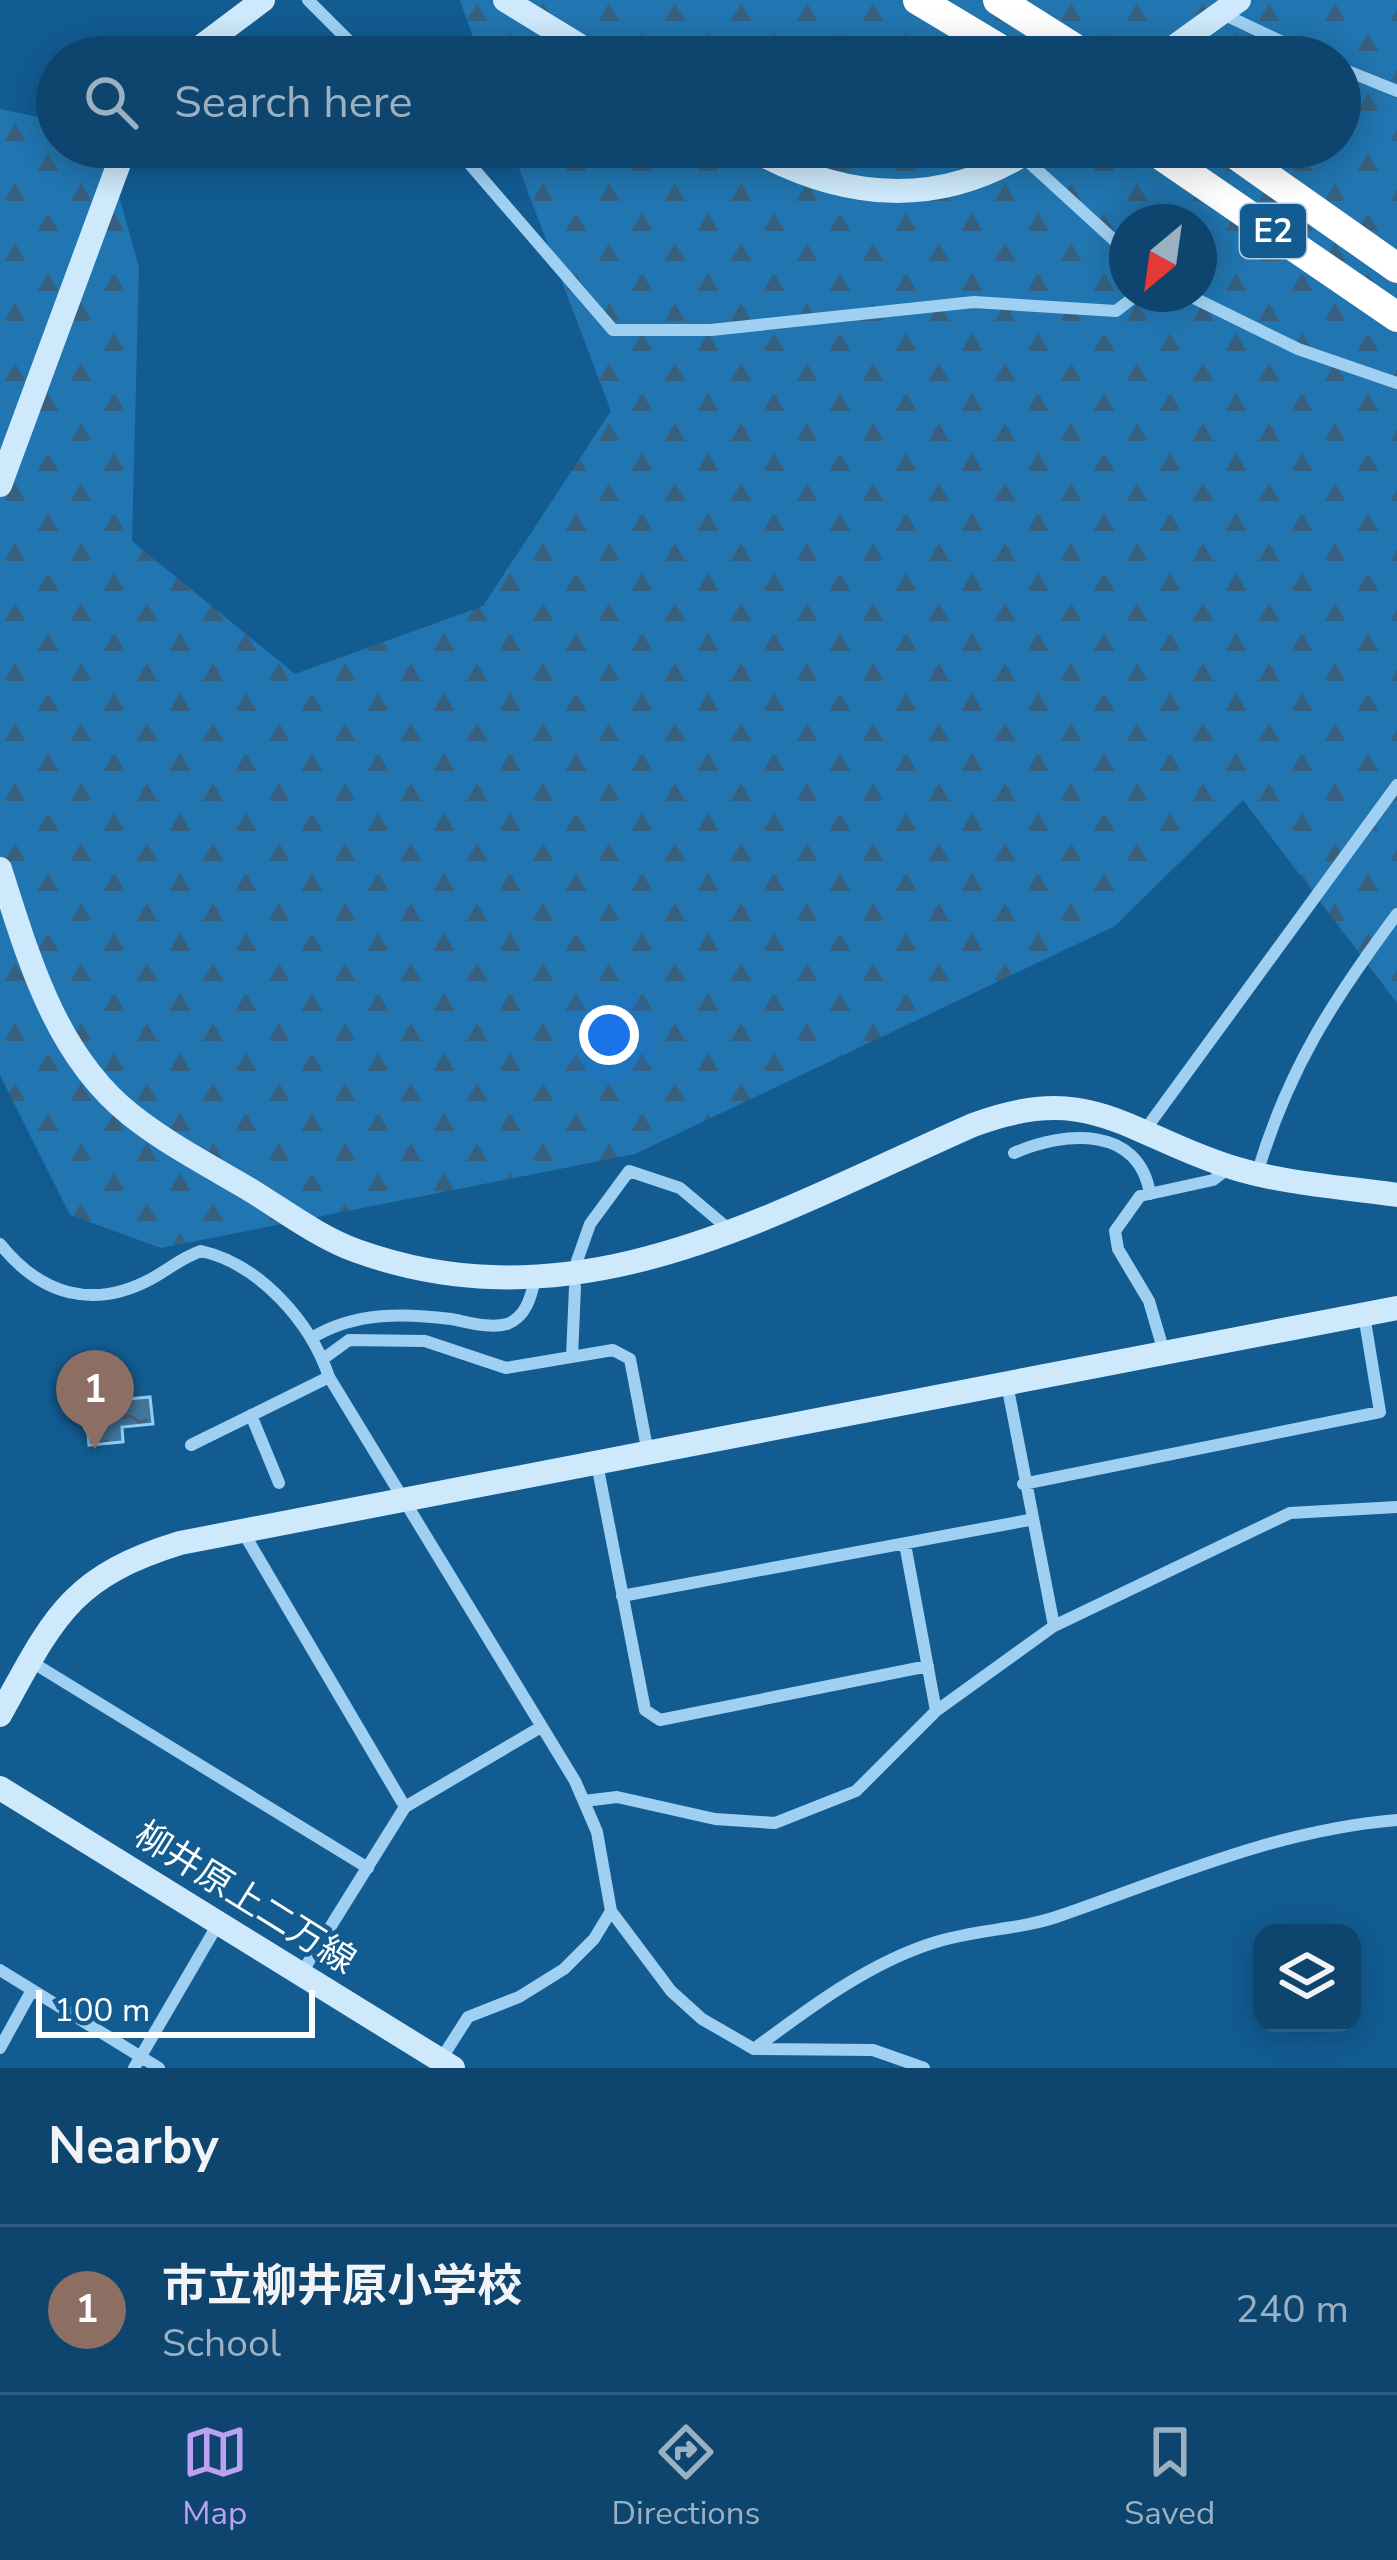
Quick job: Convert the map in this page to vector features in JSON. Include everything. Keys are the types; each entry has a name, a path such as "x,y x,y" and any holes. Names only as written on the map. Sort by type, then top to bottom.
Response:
{"highway":[{"path":"918,0 977,36"},
{"path":"998,0 1055,36"},
{"name":"E2","path":"1179,168 1397,317"},
{"name":"E2","path":"1255,168 1397,268"}],"street":[{"path":"215,36 263,0"},
{"path":"308,0 344,36"},
{"path":"505,0 564,36"},
{"path":"1189,36 1230,6 1279,36"},
{"path":"1361,76 1397,91"},
{"path":"0,484 117,168"},
{"path":"472,168 613,330 711,330 974,302 1109,311"},
{"path":"792,168 827,185 878,191 935,190 996,168"},
{"path":"1045,168 1109,234"},
{"path":"1217,310 1298,350 1397,383"},
{"path":"1145,1130 1397,784"},
{"path":"0,869 34,974 61,1029 95,1080 130,1114 355,1250 454,1274 535,1280 674,1255 1017,1108 1069,1105 1145,1130 1230,1167 1397,1195"},
{"path":"1257,1174 1270,1128 1322,1016 1397,914"},
{"path":"1014,1154 1051,1137 1117,1144 1134,1152 1147,1171 1150,1194"},
{"path":"1165,1354 1149,1301 1118,1249 1115,1231 1140,1196 1213,1180 1230,1167"},
{"path":"577,1261 590,1224 628,1171 680,1188 730,1232"},
{"path":"0,1244 17,1266 42,1282 98,1299 154,1277 180,1258 201,1251 217,1255 266,1288 315,1336 328,1377 584,1801 597,1832 611,1911 671,1991 702,2019 754,2049 873,2050 924,2068"},
{"path":"315,1336 352,1319 415,1314 496,1326 512,1323 530,1304 535,1280"},
{"path":"572,1357 575,1287"},
{"path":"0,1715 50,1626 86,1584 133,1558 244,1532 1397,1308"},
{"path":"1023,1484 1380,1412 1364,1315"},
{"path":"322,1359 350,1340 425,1341 506,1368 613,1350 630,1359 649,1454"},
{"path":"191,1444 328,1377"},
{"path":"1006,1384 1029,1520 1054,1626"},
{"path":"251,1415 279,1484"},
{"path":"597,1464 645,1710 660,1720 928,1666"},
{"path":"584,1801 617,1797 715,1819 775,1823 856,1791 936,1711 1054,1626 1291,1514 1397,1508"},
{"path":"622,1597 1029,1520"},
{"path":"244,1532 405,1807"},
{"path":"905,1544 936,1711"},
{"path":"30,1661 368,1868"},
{"path":"300,1975 405,1807 541,1727"},
{"name":"柳井原上二万線","path":"0,1788 443,2065"},
{"path":"754,2049 807,2010 902,1955 940,1940 1022,1928 1259,1844 1341,1825 1397,1820"},
{"path":"443,2065 468,2017 519,1997 564,1970 611,1911"},
{"path":"137,2062 218,1924"},
{"path":"0,1970 137,2062 159,2068"},
{"path":"0,2048 32,1990"}],"green space":[{"path":"460,0 1397,0 1397,1003 1243,800 1115,926 635,1154 161,1248 70,1215 0,1075 0,109 36,117 36,168 111,168 139,267 132,541 295,674 483,606 611,411 519,168 1361,168 1361,36 473,36"}],"water":[{"path":"150,1397 153,1424 122,1427 123,1442 89,1445 85,1403"}],"place":[{"name":"市立柳井原小学校","path":"95,1449"}]}
